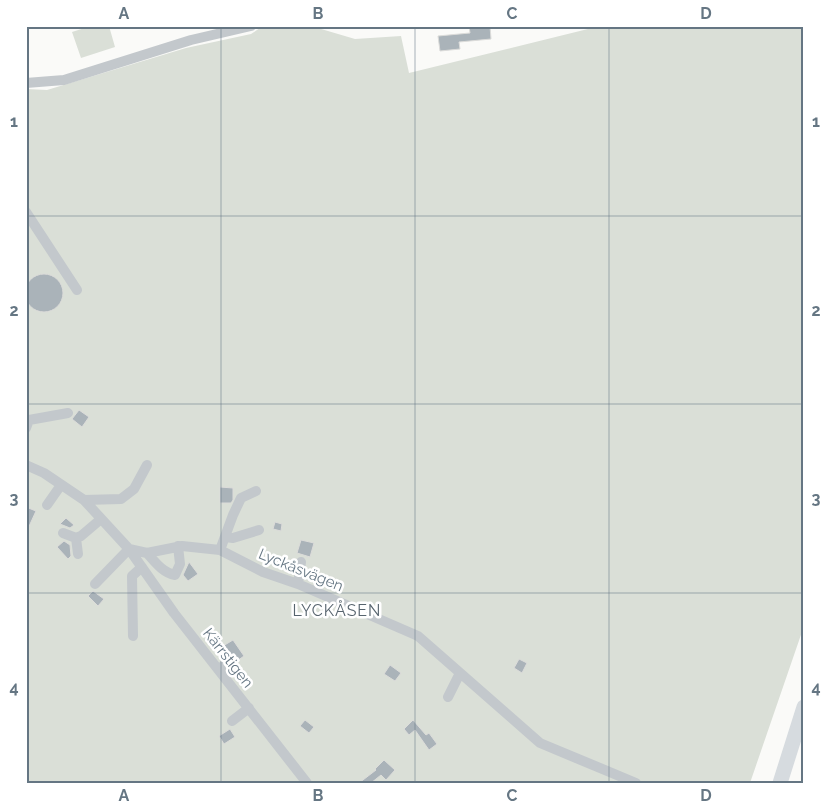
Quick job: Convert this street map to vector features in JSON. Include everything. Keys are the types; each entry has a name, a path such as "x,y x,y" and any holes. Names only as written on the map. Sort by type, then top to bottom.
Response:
{"highway":[{"path":"780,783 804,707"}],"street":[{"path":"26,83 64,80 191,40 251,26"},
{"path":"26,212 77,290"},
{"path":"26,428 30,420 68,413"},
{"path":"26,465 44,473 84,500 129,549 95,584"},
{"path":"84,500 121,499 134,490 147,465"},
{"path":"47,505 61,485"},
{"path":"220,550 232,515 241,498 256,491"},
{"path":"63,533 76,538 101,519"},
{"path":"225,537 234,538 259,530"},
{"path":"76,538 78,554"},
{"path":"146,553 169,574 176,575 180,564 178,546"},
{"name":"Lyckåsvägen","path":"129,549 146,553 178,546 220,550 262,572 298,584 418,636 540,743 636,783"},
{"name":"Kärrstigen","path":"129,549 174,613 307,783"},
{"path":"298,584 301,562"},
{"path":"132,636 132,576 142,567"},
{"path":"218,669 230,662"},
{"path":"448,697 460,673"},
{"path":"232,721 249,708"}],"shaded area":[{"path":"91,26 109,26 115,47 81,58 72,32"},
{"path":"263,26 311,26 355,39 401,36 409,73 600,26 804,26 804,626 750,783 26,783 26,89 47,90 186,48 251,34"}],"building":[{"path":"469,26 490,26 491,39 459,42 460,49 440,51 438,36 470,33"},
{"path":"44,274 58,279 63,293 58,307 44,312 30,307 25,293 30,279"},
{"path":"79,410 89,417 82,427 72,419"},
{"path":"220,487 233,488 233,500 231,503 220,503"},
{"path":"26,507 36,511 26,533"},
{"path":"66,518 74,525 70,528 60,524"},
{"path":"275,522 282,524 281,531 273,529"},
{"path":"301,540 314,543 310,557 297,553"},
{"path":"64,541 70,545 71,556 68,559 57,547"},
{"path":"189,562 198,574 188,581 183,575"},
{"path":"93,591 104,599 98,606 88,596"},
{"path":"233,640 244,656 237,661 234,656 229,655 223,646"},
{"path":"519,659 527,663 522,673 514,668"},
{"path":"390,665 401,673 395,681 384,674"},
{"path":"305,720 314,727 309,733 300,726"},
{"path":"413,720 426,735 429,733 437,744 429,750 415,730 409,735 404,729"},
{"path":"230,729 235,737 224,744 219,736"},
{"path":"384,760 395,770 386,780 381,775 371,783 359,783 376,770"}],"district":[{"name":"LYCKÅSEN","path":"337,610"}]}
